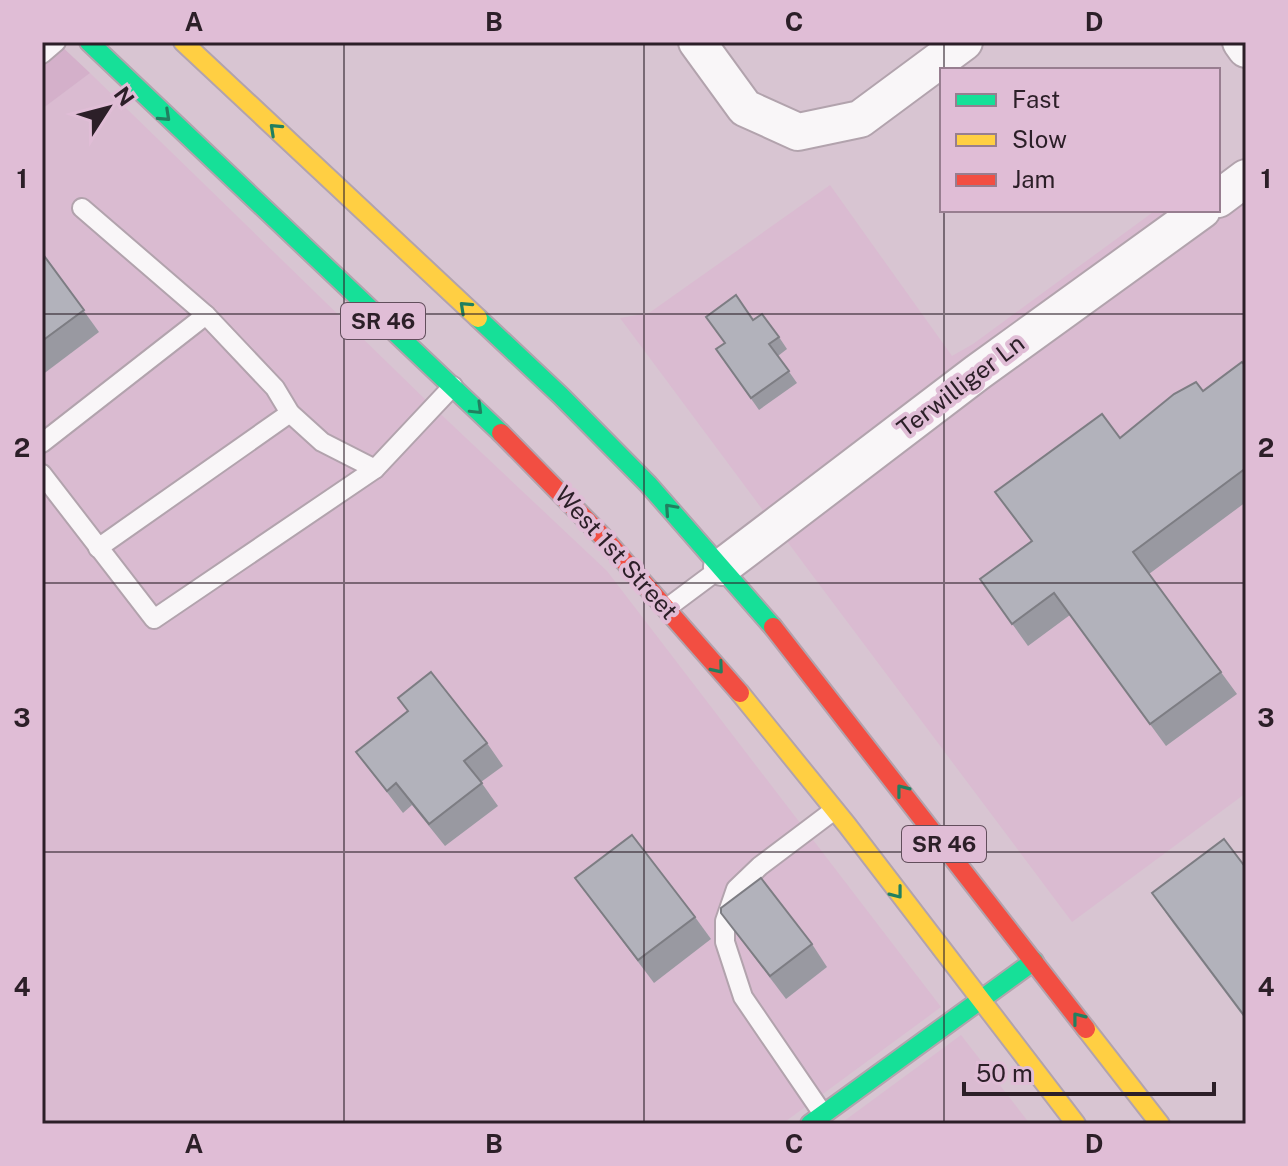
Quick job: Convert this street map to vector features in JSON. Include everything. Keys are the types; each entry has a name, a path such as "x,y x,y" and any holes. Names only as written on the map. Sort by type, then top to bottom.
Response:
{"main road":[{"name":"West 1st Street","path":"89,42 534,465 667,608 833,811 1076,1124"},
{"name":"SR 46","path":"183,42 561,396 648,484 799,658 1160,1124"},
{"path":"816,1119 1034,961"}],"street":[{"path":"697,42 745,108 798,132 860,119 964,42"},
{"path":"1241,42 1246,49"},
{"path":"1220,198 1246,178"},
{"name":"Terwilliger Ln","path":"722,567 978,372 1199,212"}],"lane":[{"path":"42,54 56,42"},
{"path":"82,208 206,315 275,388 290,413 322,442 375,469"},
{"path":"42,443 206,315"},
{"path":"42,474 154,619 375,469 453,386"},
{"path":"98,548 290,413"},
{"path":"667,608 722,567"},
{"path":"816,1119 743,997 725,942 725,921 736,889 760,866 833,811"}],"shaded area":[{"path":"42,42 57,42 90,73 42,109"},
{"path":"90,73 431,405 607,571 941,1007 782,1124 42,1124 42,109"},
{"path":"830,185 952,356 973,344 1153,212 1170,212 765,513 620,318 649,313"},
{"path":"1246,200 1246,793 1072,922 786,540 989,386"},
{"path":"961,1035 1030,1124 840,1124"}],"building":[{"path":"42,253 84,310 42,341"},
{"path":"736,295 753,320 762,314 779,337 769,344 789,371 751,398 716,349 725,343 706,317"},
{"path":"1242,362 1246,367 1246,468 1133,552 1221,672 1150,724 1054,593 1012,624 980,579 1032,541 995,492 1102,414 1120,438 1174,394 1196,382 1203,391"},
{"path":"431,672 487,743 464,761 482,783 429,824 396,783 387,791 356,752 408,711 398,698"},
{"path":"632,835 695,917 638,960 575,878"},
{"path":"1224,839 1246,868 1246,1018 1152,893"},
{"path":"761,878 812,944 770,976 721,913 721,908"}],"traffic: fast":[{"path":"89,42 501,433"},
{"path":"478,318 648,484 773,627"},
{"path":"810,1124 1034,961"}],"traffic: slow":[{"path":"183,42 478,318"},
{"path":"740,693 847,825 1076,1124"},
{"path":"1086,1029 1160,1124"}],"traffic: jam":[{"path":"501,433 604,538 740,693"},
{"path":"773,627 1086,1029"}]}
